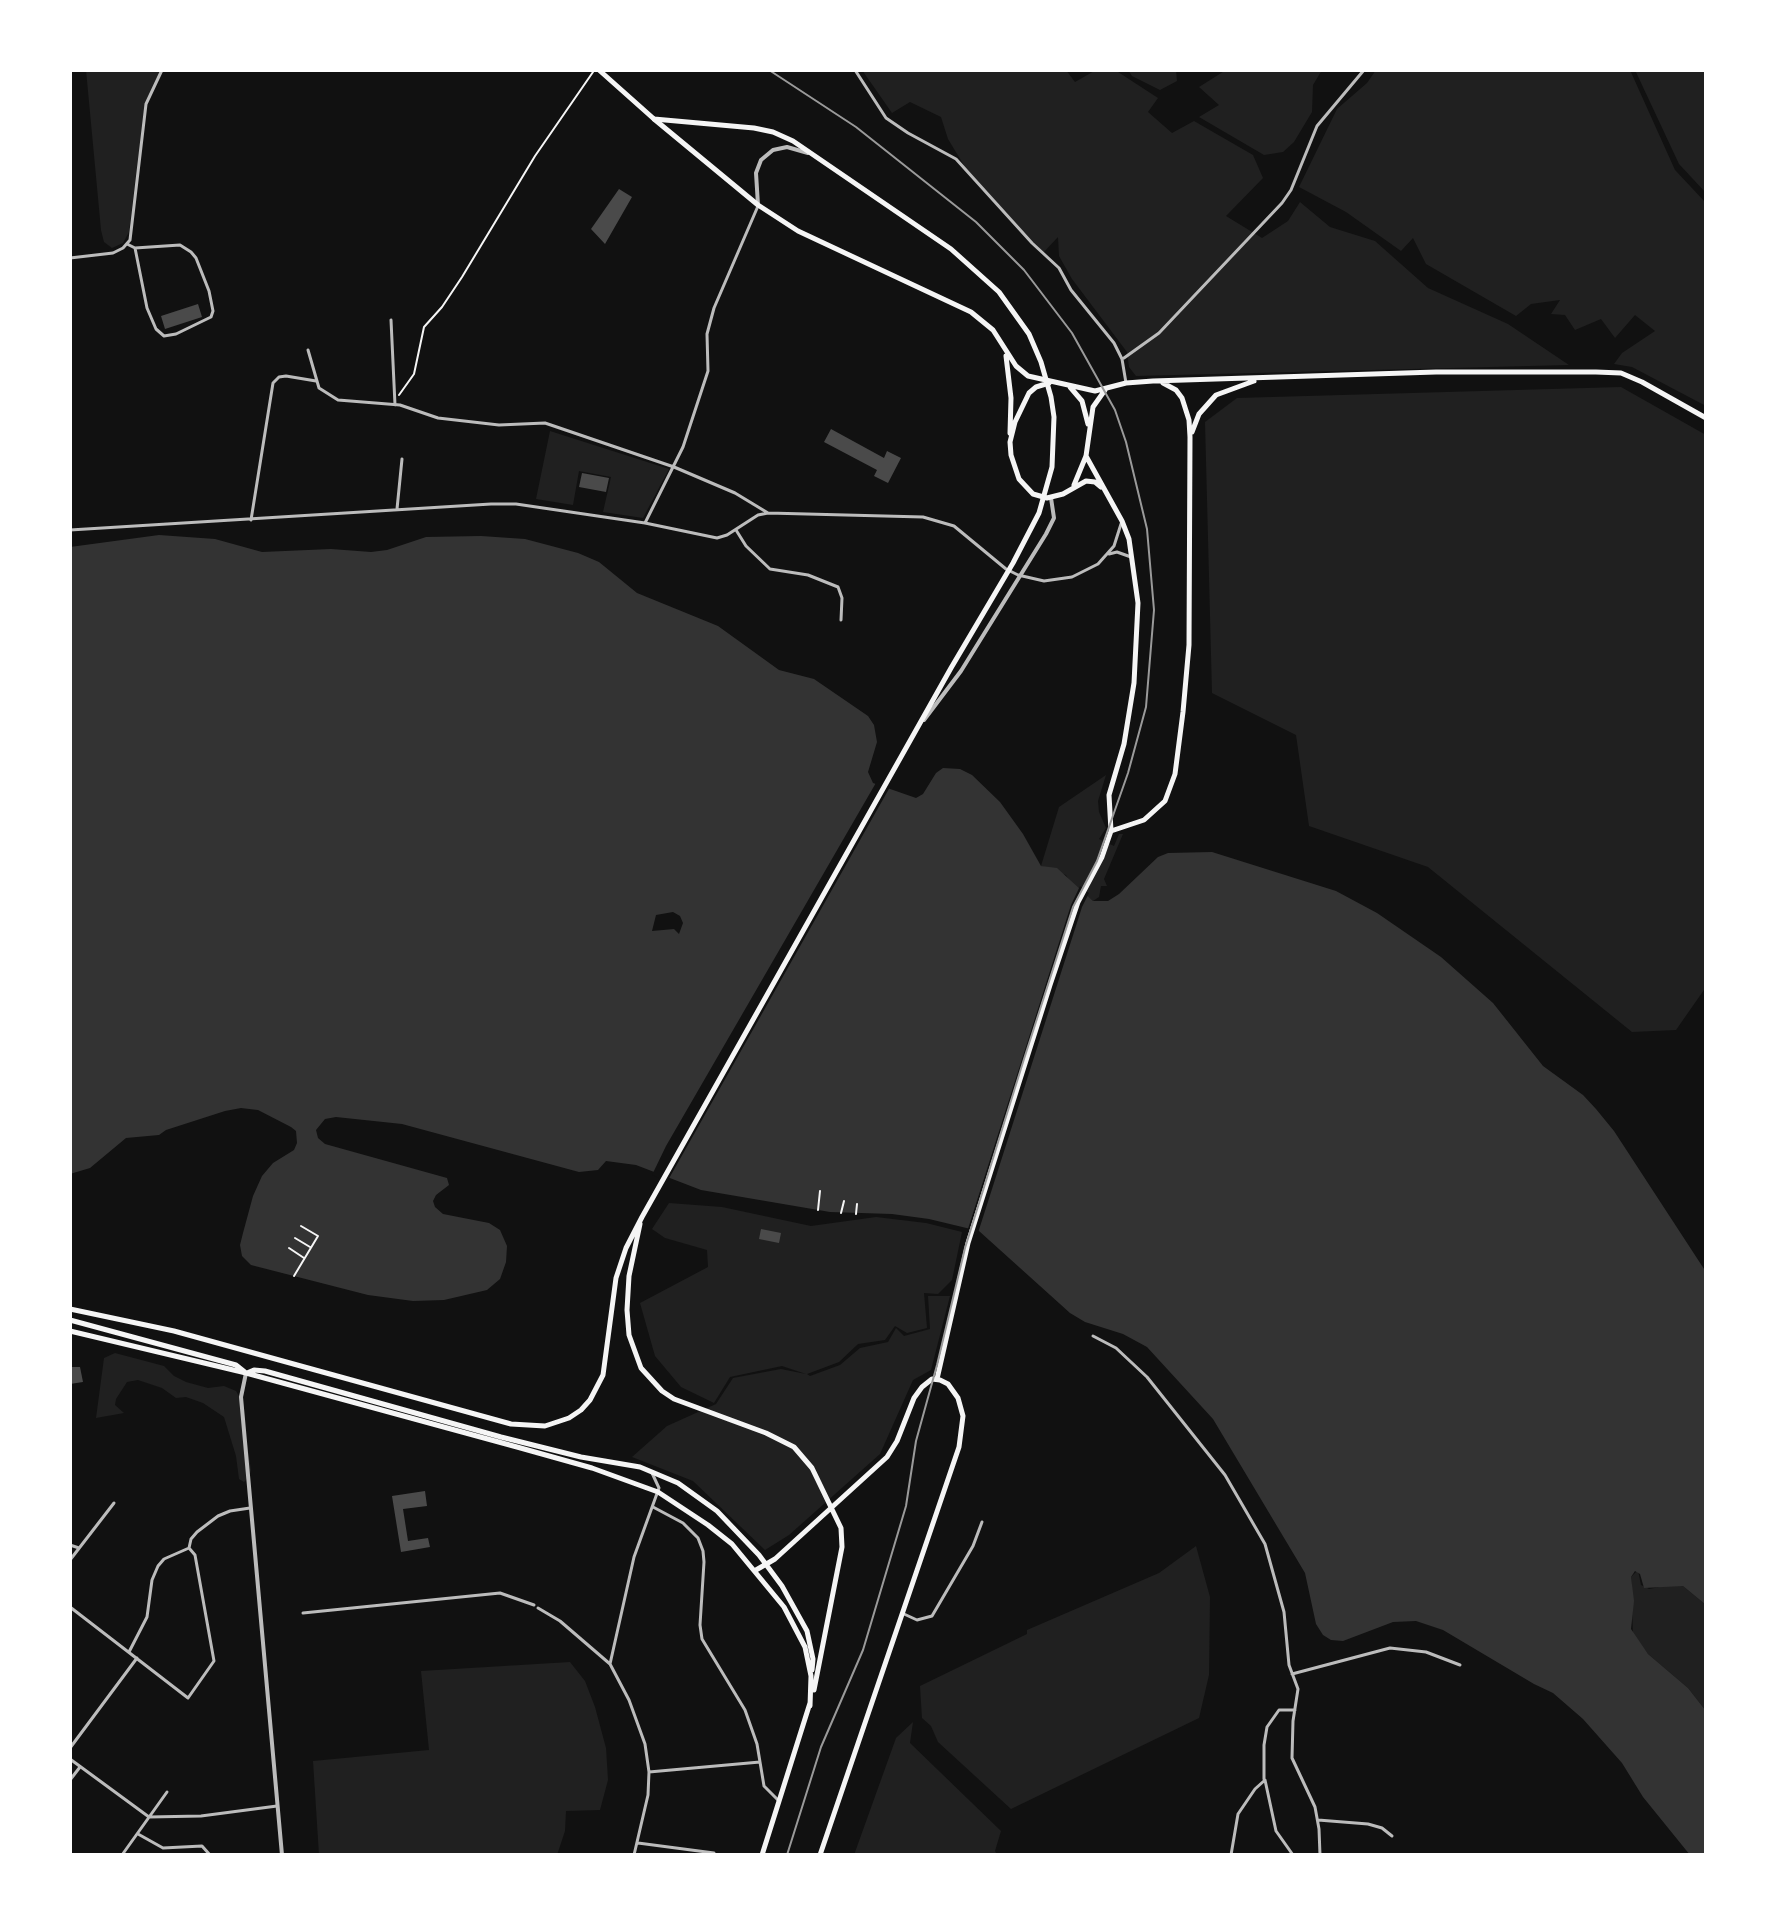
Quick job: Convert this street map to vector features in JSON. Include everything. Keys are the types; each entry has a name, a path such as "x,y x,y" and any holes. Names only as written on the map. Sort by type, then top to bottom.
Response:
{"main road":[{"path":"597,70 758,205 818,242 971,312 993,330 1021,372 1028,376 1085,390 1153,381 1436,372 1621,373 1706,418"},
{"path":"70,1309 174,1331 511,1424 534,1427 556,1423 581,1410 598,1388 607,1358 616,1278 626,1248 1039,513 1048,489 1054,443 1053,407 1046,375 1029,334 999,292 951,249 815,155 773,132 654,119"},
{"path":"1006,352 1011,398 1010,442 1015,469 1026,488 1040,497 1051,498 1080,483 1091,481 1104,491"},
{"path":"1190,437 1199,414 1216,395 1245,382 1267,378"},
{"path":"1114,830 1144,820 1165,801 1175,774 1189,645 1189,420 1182,398 1166,383 1153,381"},
{"path":"1010,442 1021,404 1029,393 1042,384 1054,382"},
{"path":"1069,387 1082,401 1089,428"},
{"path":"1071,488 1086,456 1093,407 1106,389"},
{"path":"755,1570 767,1566 813,1526 894,1449 914,1398 922,1387 937,1376 968,1243 1050,985 1078,902 1114,830 1109,795 1124,744 1137,651 1138,603 1134,558 1122,521 1086,456"},
{"path":"642,1217 629,1276 627,1310 629,1335 641,1368 674,1399 780,1439 803,1454 841,1528 842,1547 810,1706 762,1855"},
{"path":"70,1320 236,1365 246,1373"},
{"path":"73,1332 86,1324"},
{"path":"73,1332 246,1373 592,1468 658,1492 732,1544 755,1570 801,1635 811,1682"},
{"path":"246,1373 265,1371 568,1454 650,1470 699,1496 759,1555 807,1631 813,1659 810,1706"},
{"path":"820,1855 944,1496 963,1430 958,1398 948,1384 937,1376"}],"street":[{"path":"70,258 113,253 127,244 133,227 146,104 162,70"},
{"path":"855,70 886,118 945,152 973,175 1032,243 1059,268 1071,290 1114,343 1122,359 1126,383"},
{"path":"1122,359 1159,333 1282,203 1291,190 1317,126 1364,70"},
{"path":"645,523 674,467 708,371 707,334 714,308 758,205 756,173 761,160 773,150 787,147 815,155"},
{"path":"127,244 135,248 180,245 191,252 209,291 213,311 211,317 176,334 164,336 156,329 147,308 135,248"},
{"path":"391,320 395,405"},
{"path":"308,350 319,388 338,400 395,405 438,418 499,425 545,423 674,467 735,493 768,513"},
{"path":"251,520 273,383 279,377 286,376 316,381"},
{"path":"397,509 402,459"},
{"path":"915,731 961,671 1039,547 1054,518 1051,498"},
{"path":"70,530 516,504 645,523 717,538 758,515 768,513 923,517 942,520 964,533 991,560 1006,569 1044,581 1072,577 1109,554 1120,534 1122,521"},
{"path":"736,530 751,552 770,569 808,575 838,587 842,598 841,620"},
{"path":"1109,554 1122,553 1134,558"},
{"path":"70,1339 73,1332"},
{"path":"1093,1336 1116,1348 1147,1377 1225,1475 1265,1544 1284,1612 1286,1644 1298,1694 1292,1758 1315,1807 1320,1855"},
{"path":"246,1373 241,1397 282,1855"},
{"path":"610,1664 634,1557 658,1492 650,1470"},
{"path":"70,1560 114,1503"},
{"path":"653,1507 683,1523 698,1538 704,1562 700,1609 702,1639 745,1710 764,1786 779,1801"},
{"path":"189,1548 191,1539 211,1521 230,1511 250,1508"},
{"path":"904,1614 917,1620 932,1616 973,1546 982,1522"},
{"path":"70,1545 79,1548"},
{"path":"129,1652 147,1617 152,1580 158,1566 164,1559 189,1548"},
{"path":"70,1607 188,1698 214,1661 195,1555 189,1548"},
{"path":"303,1613 500,1593 536,1606 560,1621 610,1664 641,1731 649,1772 648,1795 634,1855"},
{"path":"1292,1674 1390,1648 1426,1652 1460,1665"},
{"path":"70,1748 137,1657"},
{"path":"1293,1855 1276,1831 1265,1780 1264,1745 1267,1727 1279,1710 1295,1710"},
{"path":"70,1759 149,1817 201,1816 277,1806"},
{"path":"649,1772 760,1762"},
{"path":"70,1780 80,1767"},
{"path":"1231,1855 1238,1814 1265,1780"},
{"path":"122,1855 167,1792"},
{"path":"1318,1820 1368,1824 1382,1828 1392,1836"},
{"path":"138,1834 163,1848 202,1846 210,1855"},
{"path":"638,1843 714,1853"}],"path":[{"path":"394,396 404,392 414,374 424,327 448,297 535,156 597,70"},
{"path":"818,1210 820,1191"},
{"path":"841,1213 844,1201"},
{"path":"856,1214 857,1204"},
{"path":"294,1276 318,1236 301,1226"},
{"path":"295,1238 311,1248"},
{"path":"289,1248 305,1259"}],"shaded area":[{"path":"86,70 162,70 144,109 129,232 123,243 112,248 104,242 101,230"},
{"path":"862,70 1066,70 1075,82 1096,70 1115,70 1158,98 1148,112 1172,133 1194,121 1253,155 1263,178 1226,216 1262,238 1288,221 1300,202 1330,227 1375,241 1428,288 1508,324 1569,365 1136,376 1129,367 1127,352 1072,279 1059,256 1058,237 1043,253 965,167 948,139 941,117 910,102 892,113"},
{"path":"1128,70 1176,70 1177,81 1160,90 1132,76"},
{"path":"1226,70 1322,70 1313,85 1312,112 1294,142 1283,152 1264,155 1199,117 1219,105 1199,87"},
{"path":"1376,70 1630,70 1675,170 1706,203 1706,406 1632,367 1614,364 1622,353 1655,331 1635,315 1615,338 1601,319 1575,330 1565,315 1551,314 1560,300 1531,304 1516,316 1426,264 1413,238 1401,251 1346,212 1299,187 1337,109 1367,83"},
{"path":"1635,70 1706,70 1706,193 1679,164"},
{"path":"1621,387 1706,435 1706,987 1676,1030 1632,1032 1428,867 1309,826 1296,735 1212,693 1205,422 1237,398"},
{"path":"550,431 669,469 643,518 603,512 611,477 579,471 573,505 536,499"},
{"path":"159,535 215,539 262,552 331,549 371,552 426,537 481,536 525,539 578,553 599,562 637,593 718,626 779,670 814,679 868,716 874,725 877,742 868,772 873,783 916,798 923,794 936,773 943,768 960,769 972,775 1000,802 1041,866 1057,868 1093,901 1108,901 1119,894 1158,857 1168,853 1212,852 1336,891 1377,913 1441,957 1493,1003 1543,1066 1583,1095 1596,1109 1614,1131 1706,1272 1706,1605 1683,1586 1644,1588 1640,1574 1635,1571 1631,1577 1634,1601 1631,1629 1648,1654 1688,1688 1706,1711 1706,1855 1690,1855 1643,1797 1622,1763 1583,1719 1553,1693 1443,1630 1416,1621 1393,1622 1343,1641 1331,1640 1323,1635 1316,1624 1305,1573 1213,1419 1147,1347 1070,1313 979,1231 929,1219 830,1212 701,1190 636,1165 606,1161 598,1170 579,1172 402,1124 336,1117 325,1119 316,1130 318,1138 325,1144 447,1178 449,1185 436,1195 433,1201 435,1207 443,1214 489,1223 500,1230 507,1246 506,1262 500,1279 487,1290 444,1300 413,1301 368,1295 251,1265 242,1256 240,1245 243,1233 262,1176 273,1163 294,1150 297,1143 296,1131 258,1110 241,1108 225,1111 159,1135 126,1138 90,1168 70,1174 70,547","holes":["673,912 680,916 683,923 679,934 674,929 652,931 656,915"]},
{"path":"1106,775 1098,801 1106,828 1099,839 1114,846 1119,834 1123,834 1104,879 1107,886 1101,886 1099,897 1093,901 1071,884 1066,875 1041,866 1059,807"},
{"path":"669,1203 722,1207 811,1226 876,1217 926,1223 962,1232 952,1280 938,1294 924,1293 927,1328 907,1333 895,1326 885,1340 858,1344 839,1362 807,1374 810,1376 840,1365 860,1348 888,1342 896,1328 904,1336 930,1329 928,1296 950,1296 931,1370 913,1380 880,1454 789,1535 765,1550 693,1481 632,1457 667,1426 716,1404 733,1378 781,1369 806,1374 782,1366 730,1377 714,1403 681,1387 655,1356 640,1303 708,1267 707,1250 665,1238 652,1229"},
{"path":"115,1353 164,1366 186,1382 208,1388 224,1386 236,1391 240,1398 251,1470 249,1477 244,1482 239,1479 236,1456 224,1417 203,1403 186,1397 176,1398 162,1388 138,1380 127,1382 116,1399 115,1405 124,1413 96,1418 104,1358"},
{"path":"1196,1546 1210,1597 1209,1675 1199,1718 1011,1809 938,1742 931,1726 922,1718 920,1686 1027,1634 1027,1630 1159,1573"},
{"path":"1638,1570 1641,1585 1649,1589 1683,1586 1706,1605 1706,1711 1688,1688 1648,1654 1633,1636 1631,1577"},
{"path":"570,1662 585,1681 595,1707 606,1748 608,1780 600,1810 566,1811 565,1831 557,1855 319,1855 313,1761 429,1750 421,1671"},
{"path":"913,1722 910,1743 1001,1831 995,1851 997,1855 854,1855 896,1738"}],"pier":[{"path":"877,781 890,787 667,1182 652,1175 666,1146"},
{"path":"1080,886 1089,893 977,1236 967,1232 1071,905"}],"building":[{"path":"619,189 632,197 605,244 591,229"},
{"path":"198,304 202,317 165,329 161,316"},
{"path":"831,429 884,458 887,451 901,458 888,483 874,476 877,470 824,442"},
{"path":"582,473 609,478 606,492 579,487"},
{"path":"761,1229 781,1233 779,1243 759,1239"},
{"path":"70,1367 80,1367 83,1382 70,1384"},
{"path":"425,1491 427,1506 403,1509 408,1541 428,1538 430,1547 401,1552 392,1496"}],"railway":[{"path":"769,70 856,127 976,222 1024,270 1072,333 1115,410 1126,442 1147,529 1154,610 1146,707 1128,773 1097,861 1073,907 1024,1059 965,1248 916,1441 906,1506 863,1650 821,1747 787,1855"}]}
